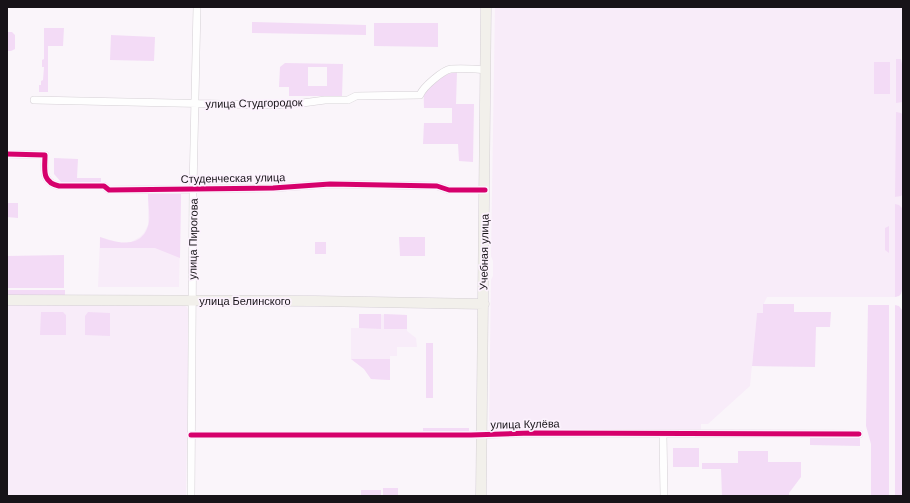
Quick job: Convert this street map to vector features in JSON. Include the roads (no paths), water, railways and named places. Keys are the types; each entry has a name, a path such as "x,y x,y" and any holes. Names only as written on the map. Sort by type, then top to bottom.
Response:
{"main road":[{"name":"Учебная улица","path":"481,496 486,7"},
{"name":"улица Белинского","path":"7,300 484,304"}],"street":[{"name":"улица Пирогова","path":"190,496 197,7"},
{"name":"улица Студгородок","path":"34,100 195,104 295,104 325,100 348,100 356,96 420,95 422,90 432,80 449,69 486,70"},
{"name":"Студенческая улица","path":"7,154 45,155 45,176 52,184 59,186 104,186 109,190 358,184 437,186 449,190 485,190"},
{"name":"улица Кулёва","path":"191,435 482,435 531,433 859,434"},
{"path":"663,434 664,496"}]}
